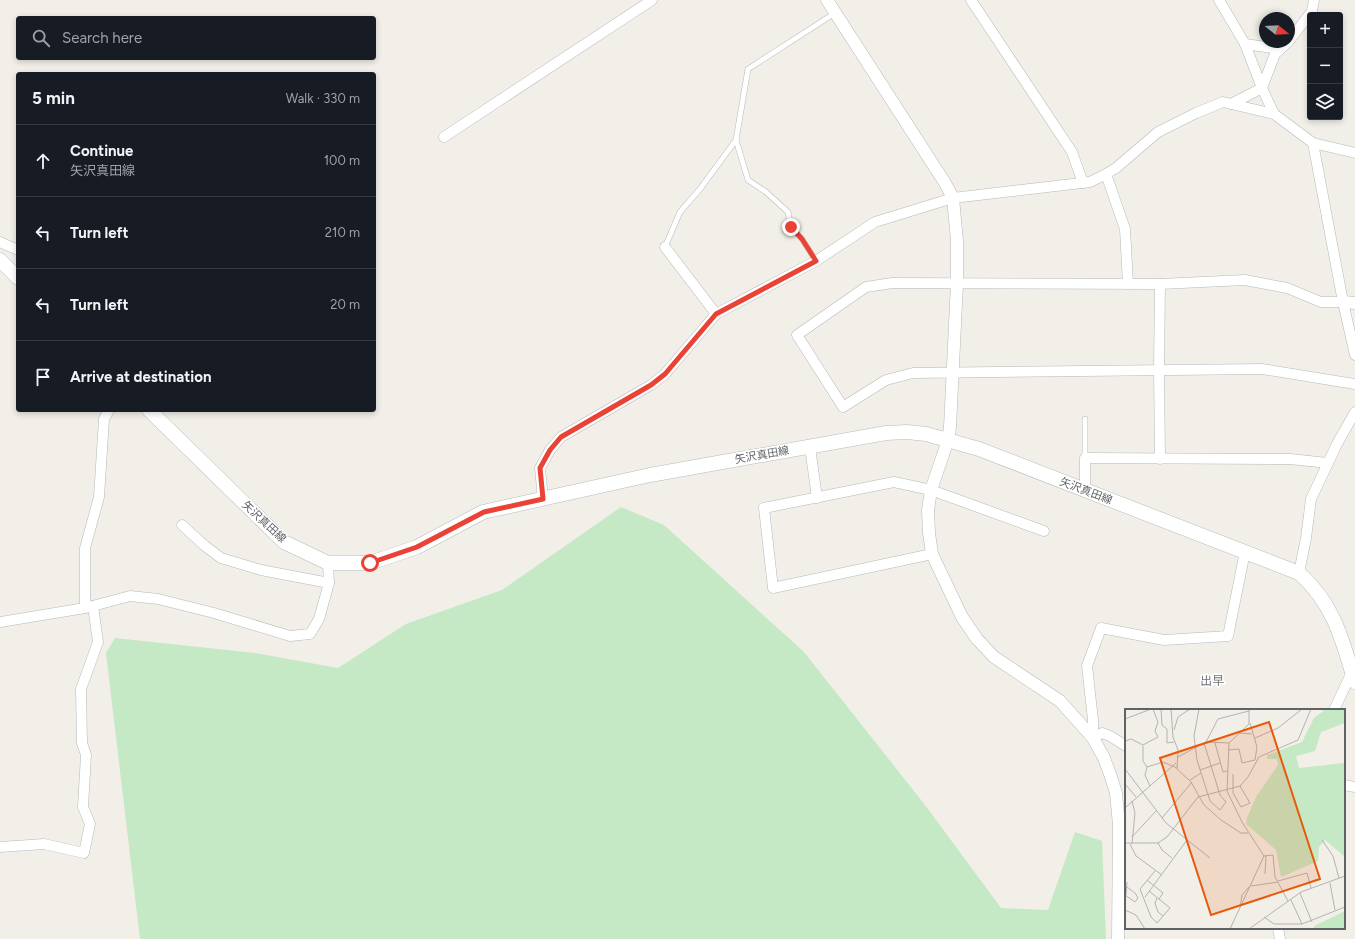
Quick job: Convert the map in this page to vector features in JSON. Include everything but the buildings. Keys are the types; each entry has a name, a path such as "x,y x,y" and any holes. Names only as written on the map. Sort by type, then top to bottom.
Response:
{"main road":[{"path":"0,260 16,276"},
{"name":"矢沢真田線","path":"150,412 284,542 328,563 370,563 417,547 484,512 650,475 886,433 920,433 979,449 1299,573 1320,595 1331,613 1340,634 1353,677"}],"street":[{"path":"826,0 945,183 953,198 957,241 957,283 953,372 948,440 930,490 928,533 932,554 962,617 977,639 994,657 1060,701 1093,738 1104,758 1116,793 1119,825 1118,939"},
{"path":"971,0 1072,152 1083,183"},
{"path":"1219,0 1245,44 1274,114"},
{"path":"1295,33 1312,11 1314,0"},
{"path":"444,137 648,1"},
{"path":"1245,44 1259,44"},
{"path":"1231,104 1262,88 1275,54 1282,48"},
{"path":"543,499 540,468 550,450 561,437 651,385 665,374 716,314 816,261 875,222 953,198 1090,182 1106,174 1158,132 1209,107 1223,102 1274,114 1313,142 1355,153"},
{"path":"1313,142 1349,303 1355,355"},
{"path":"1106,174 1125,229 1128,284"},
{"path":"0,242 16,249"},
{"path":"665,247 716,314"},
{"path":"1349,303 1321,302 1288,288 1245,280 1160,284 892,283 866,287 797,335 843,407 886,380 913,373 1262,369 1355,384"},
{"path":"1160,284 1160,459"},
{"path":"0,847 44,844 84,853 90,824 83,807 86,755 82,744 81,689 98,642 89,607 85,548 98,497 104,419 108,412"},
{"path":"1299,573 1306,538 1311,499 1355,412"},
{"path":"810,446 817,498"},
{"path":"1085,490 1085,458 1290,459 1328,463"},
{"path":"932,554 773,588 764,508 894,482 930,490 1044,531"},
{"path":"182,525 220,558 261,570 329,583"},
{"path":"1093,738 1094,720 1087,666 1101,628 1164,640 1228,636 1245,552"},
{"path":"0,622 89,607 130,596 158,599 214,613 290,636 310,634 319,620 329,583 328,563"},
{"path":"1335,709 1353,677"},
{"path":"1093,738 1102,733 1125,745"},
{"path":"1345,785 1355,787"},
{"path":"1278,929 1280,939"}],"lane":[{"path":"816,261 802,239 791,227 788,212 766,192 748,180 736,140 748,69 834,13"},
{"path":"665,247 680,212 700,189 736,140"},
{"path":"1085,419 1085,458"}],"green space":[{"path":"621,507 664,525 804,652 925,805 1001,908 1048,910 1075,832 1102,841 1106,939 140,939 106,653 115,638 255,653 338,668 406,624 502,590"}],"district":[{"name":"出早","path":"1212,681"}],"route":[{"path":"370,563 417,547 484,512 543,499 540,468 550,450 561,437 651,385 665,374 716,314 816,261 802,239 791,227"}]}
